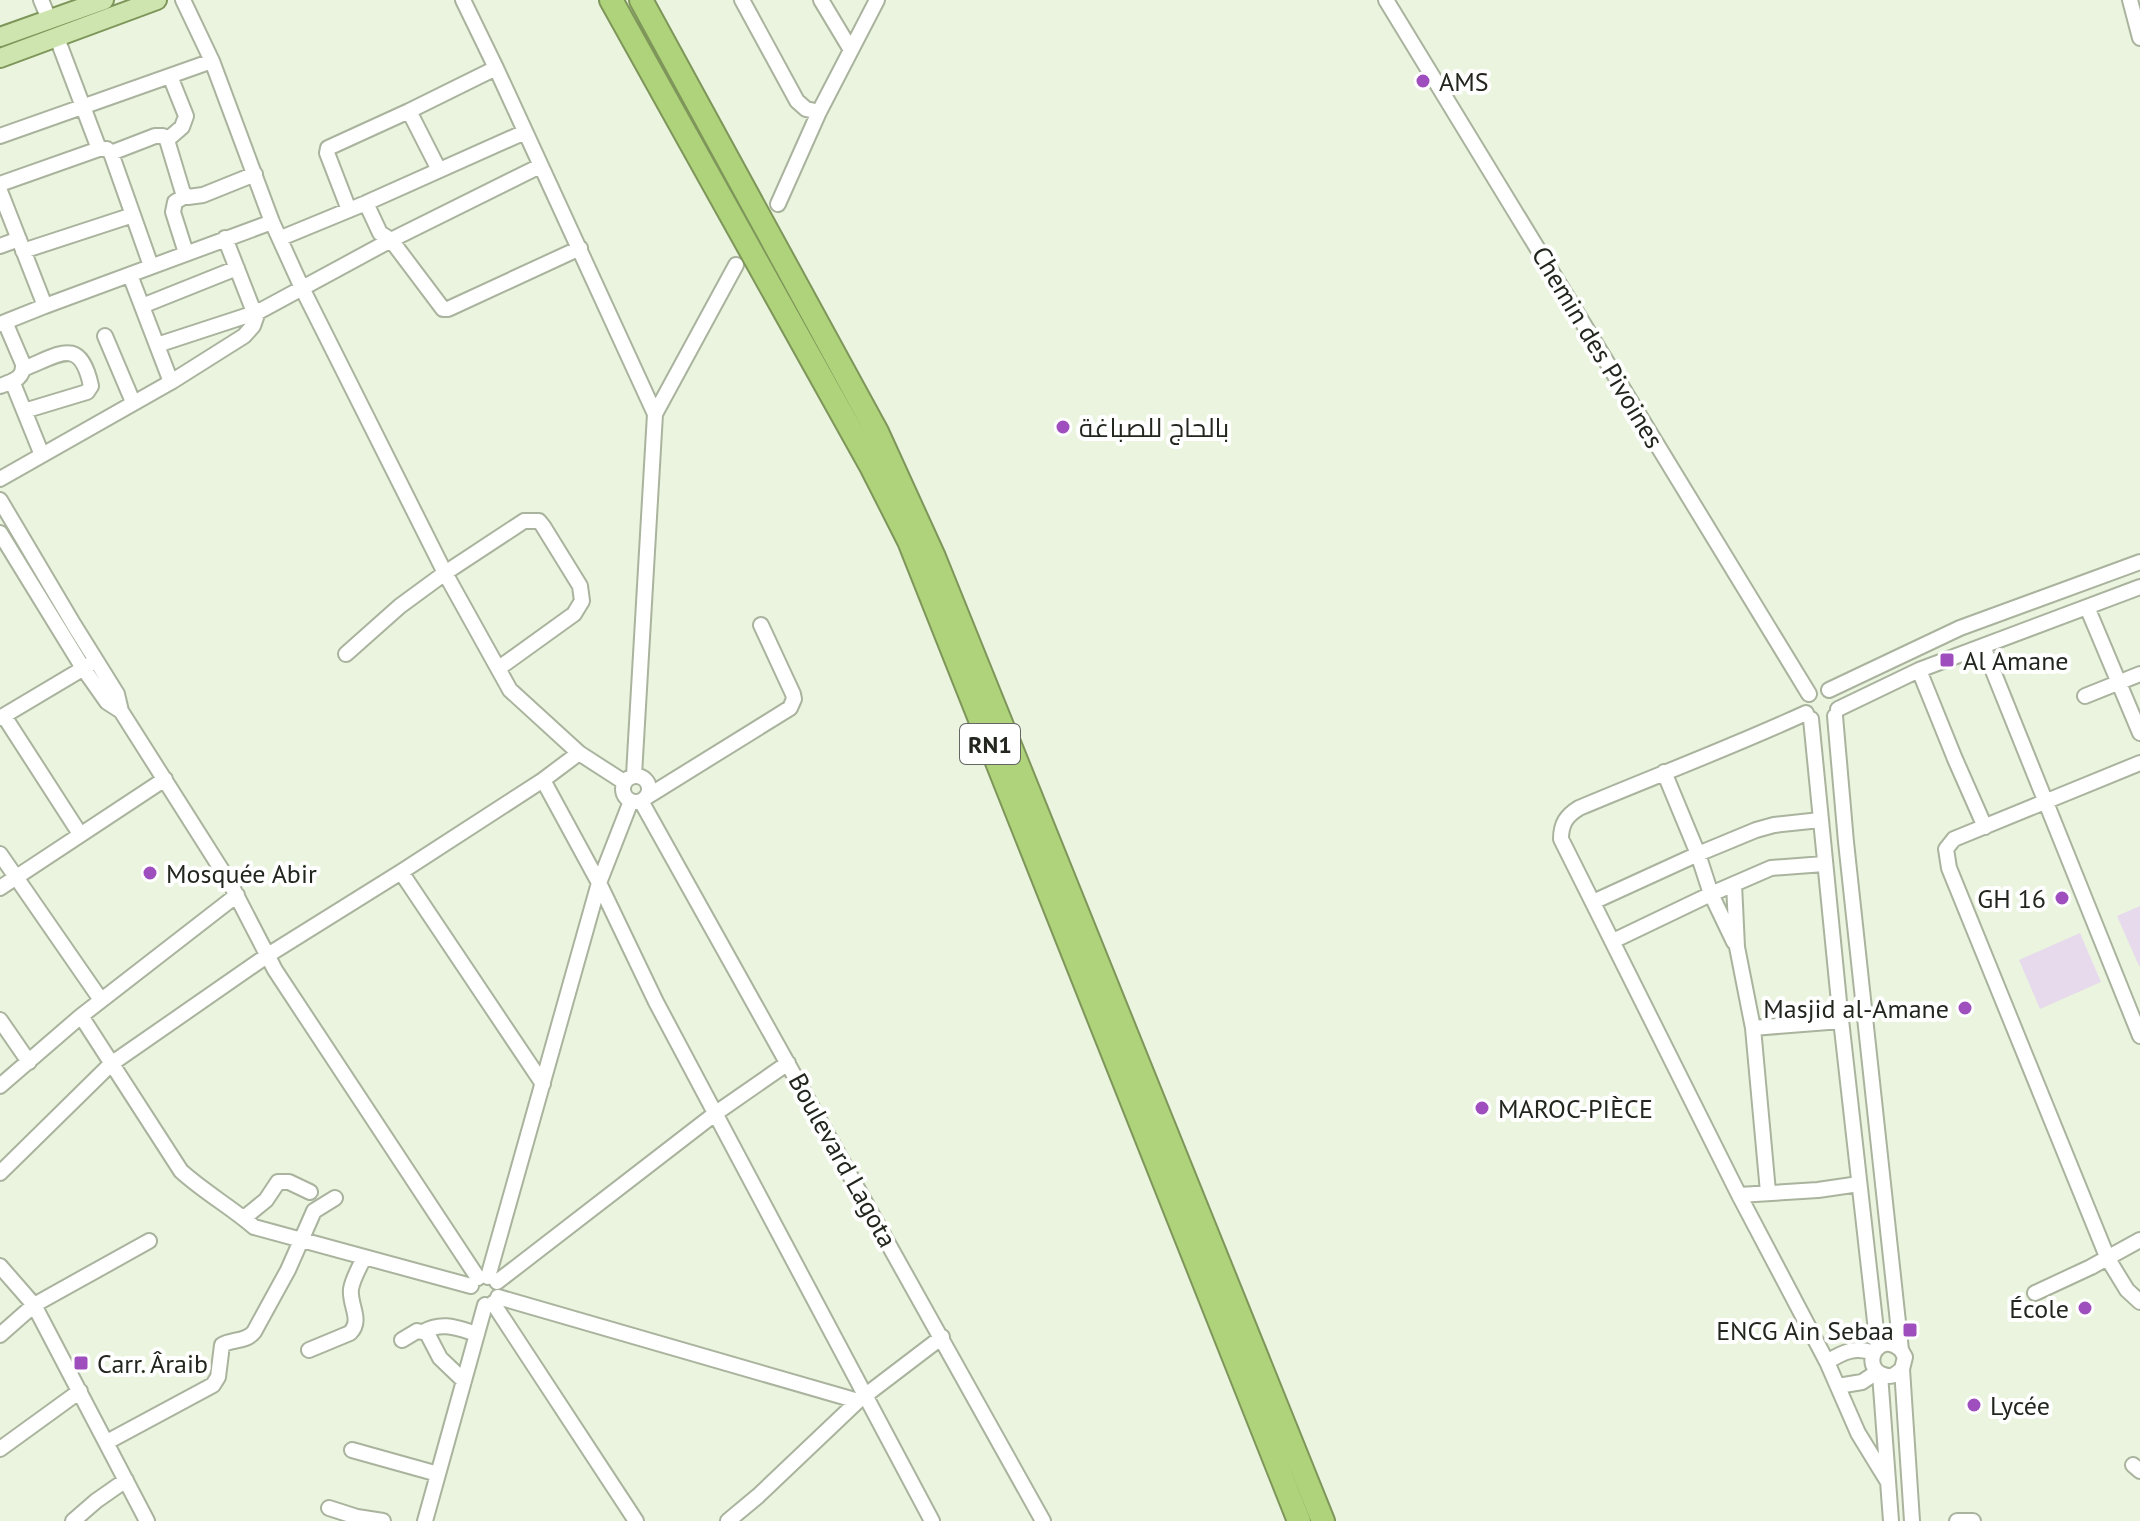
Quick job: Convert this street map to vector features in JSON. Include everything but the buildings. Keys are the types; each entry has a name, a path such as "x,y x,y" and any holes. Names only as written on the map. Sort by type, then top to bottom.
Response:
{"highway":[{"name":"RN1","path":"611,0 872,468 909,541 1299,1521"},
{"name":"RN1","path":"641,0 877,432 908,498 1323,1521"}],"main road":[{"path":"0,37 104,0"},
{"path":"0,58 157,0"}],"street":[{"path":"41,0 49,19"},
{"path":"183,0 212,61 272,222 302,288 445,573 510,690 579,753 629,779 642,777 649,790 639,800 599,883 425,1521"},
{"path":"463,0 655,414"},
{"path":"742,0 797,101 806,109 819,112"},
{"path":"821,0 851,50"},
{"path":"778,204 819,112 877,0"},
{"name":"Chemin des Pivoines","path":"1386,0 1809,694"},
{"path":"2130,0 2140,38"},
{"path":"57,38 83,107 133,215 151,266"},
{"path":"0,136 212,61"},
{"path":"349,210 327,151 496,68"},
{"path":"167,140 182,127 186,116 170,76"},
{"path":"409,111 439,170"},
{"path":"281,238 525,132"},
{"path":"0,184 159,135 167,140 185,196"},
{"path":"157,345 258,312 391,240 540,166"},
{"path":"186,253 173,212 175,202 185,196 193,198 203,195 255,174"},
{"path":"0,191 45,306"},
{"path":"366,203 380,233 391,240 443,309 580,248"},
{"path":"0,246 21,245 133,215"},
{"path":"42,455 24,411 6,384 22,375 23,369 3,323 272,222"},
{"path":"225,238 252,307 258,312"},
{"path":"639,800 622,791 629,779 655,414 736,265"},
{"path":"142,306 237,268"},
{"path":"130,275 171,382"},
{"path":"0,479 171,382 244,336 253,326 258,312"},
{"path":"105,336 133,402"},
{"path":"23,369 66,352 76,353 82,359 91,386 87,392 24,411"},
{"path":"0,500 90,664 107,702 121,711 165,779 237,895 275,970 636,1521"},
{"path":"346,654 400,606 445,573 524,521 539,521 580,586 582,601 574,614 499,668"},
{"path":"0,533 90,664"},
{"path":"1891,1521 1878,1373 1873,1363 1876,1350 1859,1184 1809,716 1805,703 1809,694 1819,689 1829,690 1960,628 2140,562"},
{"path":"1809,716 1821,723 1827,722 1837,712 1919,670 2140,587"},
{"path":"2087,607 2140,733"},
{"path":"639,800 790,708 793,694 761,625"},
{"path":"1983,646 2140,1036"},
{"path":"80,834 2,717 90,664"},
{"path":"1919,670 1985,827"},
{"path":"2085,696 2140,674"},
{"path":"1829,690 1837,698 1850,873 1901,1350 1905,1361 1902,1369 1912,1521"},
{"path":"1809,716 1579,808 1565,820 1561,834 1563,846 1827,1362 1858,1433 1888,1482"},
{"path":"0,1173 111,1064 268,955 543,780 579,753"},
{"path":"2140,763 1954,839 1946,849 1947,861 2108,1259 2127,1290 2140,1302"},
{"path":"1664,772 1711,894 1737,947"},
{"path":"0,888 165,779"},
{"path":"543,780 926,1519"},
{"name":"Boulevard Lagota","path":"639,800 1043,1521"},
{"path":"1593,902 1756,830 1820,820"},
{"path":"0,854 101,1000"},
{"path":"1613,941 1711,894 1777,867 1824,864"},
{"path":"401,872 543,1084"},
{"path":"1734,884 1737,947 1753,1028 1768,1192"},
{"path":"0,1086 81,1016 237,895"},
{"path":"81,1016 181,1171 264,1232 487,1290 862,1398"},
{"path":"0,1020 29,1062"},
{"path":"1753,1028 1841,1021"},
{"path":"487,1290 716,1113 788,1063"},
{"path":"244,1218 266,1200 278,1182 289,1182 310,1192"},
{"path":"1739,1195 1859,1184"},
{"path":"107,1442 213,1385 218,1377 222,1345 246,1339 254,1332 302,1241 314,1211 335,1198"},
{"path":"2035,1293 2108,1259 2140,1240"},
{"path":"0,1335 34,1305 149,1241"},
{"path":"309,1350 355,1329 351,1290 364,1258"},
{"path":"0,1266 34,1305 147,1521"},
{"path":"423,1332 432,1327 450,1326 477,1334"},
{"path":"402,1340 417,1331 427,1333 440,1358 464,1381"},
{"path":"728,1521 862,1398 942,1337"},
{"path":"1827,1362 1848,1350 1876,1350 1888,1343 1901,1350"},
{"path":"1838,1386 1862,1382 1878,1373 1892,1376 1902,1369"},
{"path":"0,1449 80,1391"},
{"path":"352,1450 438,1474"},
{"path":"73,1521 126,1480"},
{"path":"329,1508 383,1521"},
{"path":"1957,1521 1973,1521"}],"shaded area":[{"path":"2140,906 2140,966 2139,966 2117,916"},
{"path":"2080,933 2101,982 2040,1009 2019,960"}],"place":[{"name":"AMS","path":"1423,81"},
{"name":"بالحاج للصباغة","path":"1063,427"},
{"name":"Al Amane","path":"1947,660"},
{"name":"Mosquée Abir","path":"150,873"},
{"name":"GH 16","path":"2062,898"},
{"name":"Masjid al-Amane","path":"1965,1008"},
{"name":"MAROC-PIÈCE","path":"1482,1108"},
{"name":"École","path":"2085,1308"},
{"name":"ENCG Ain Sebaa","path":"1910,1330"},
{"name":"Carr. Âraib","path":"81,1363"},
{"name":"Lycée","path":"1974,1405"}]}
